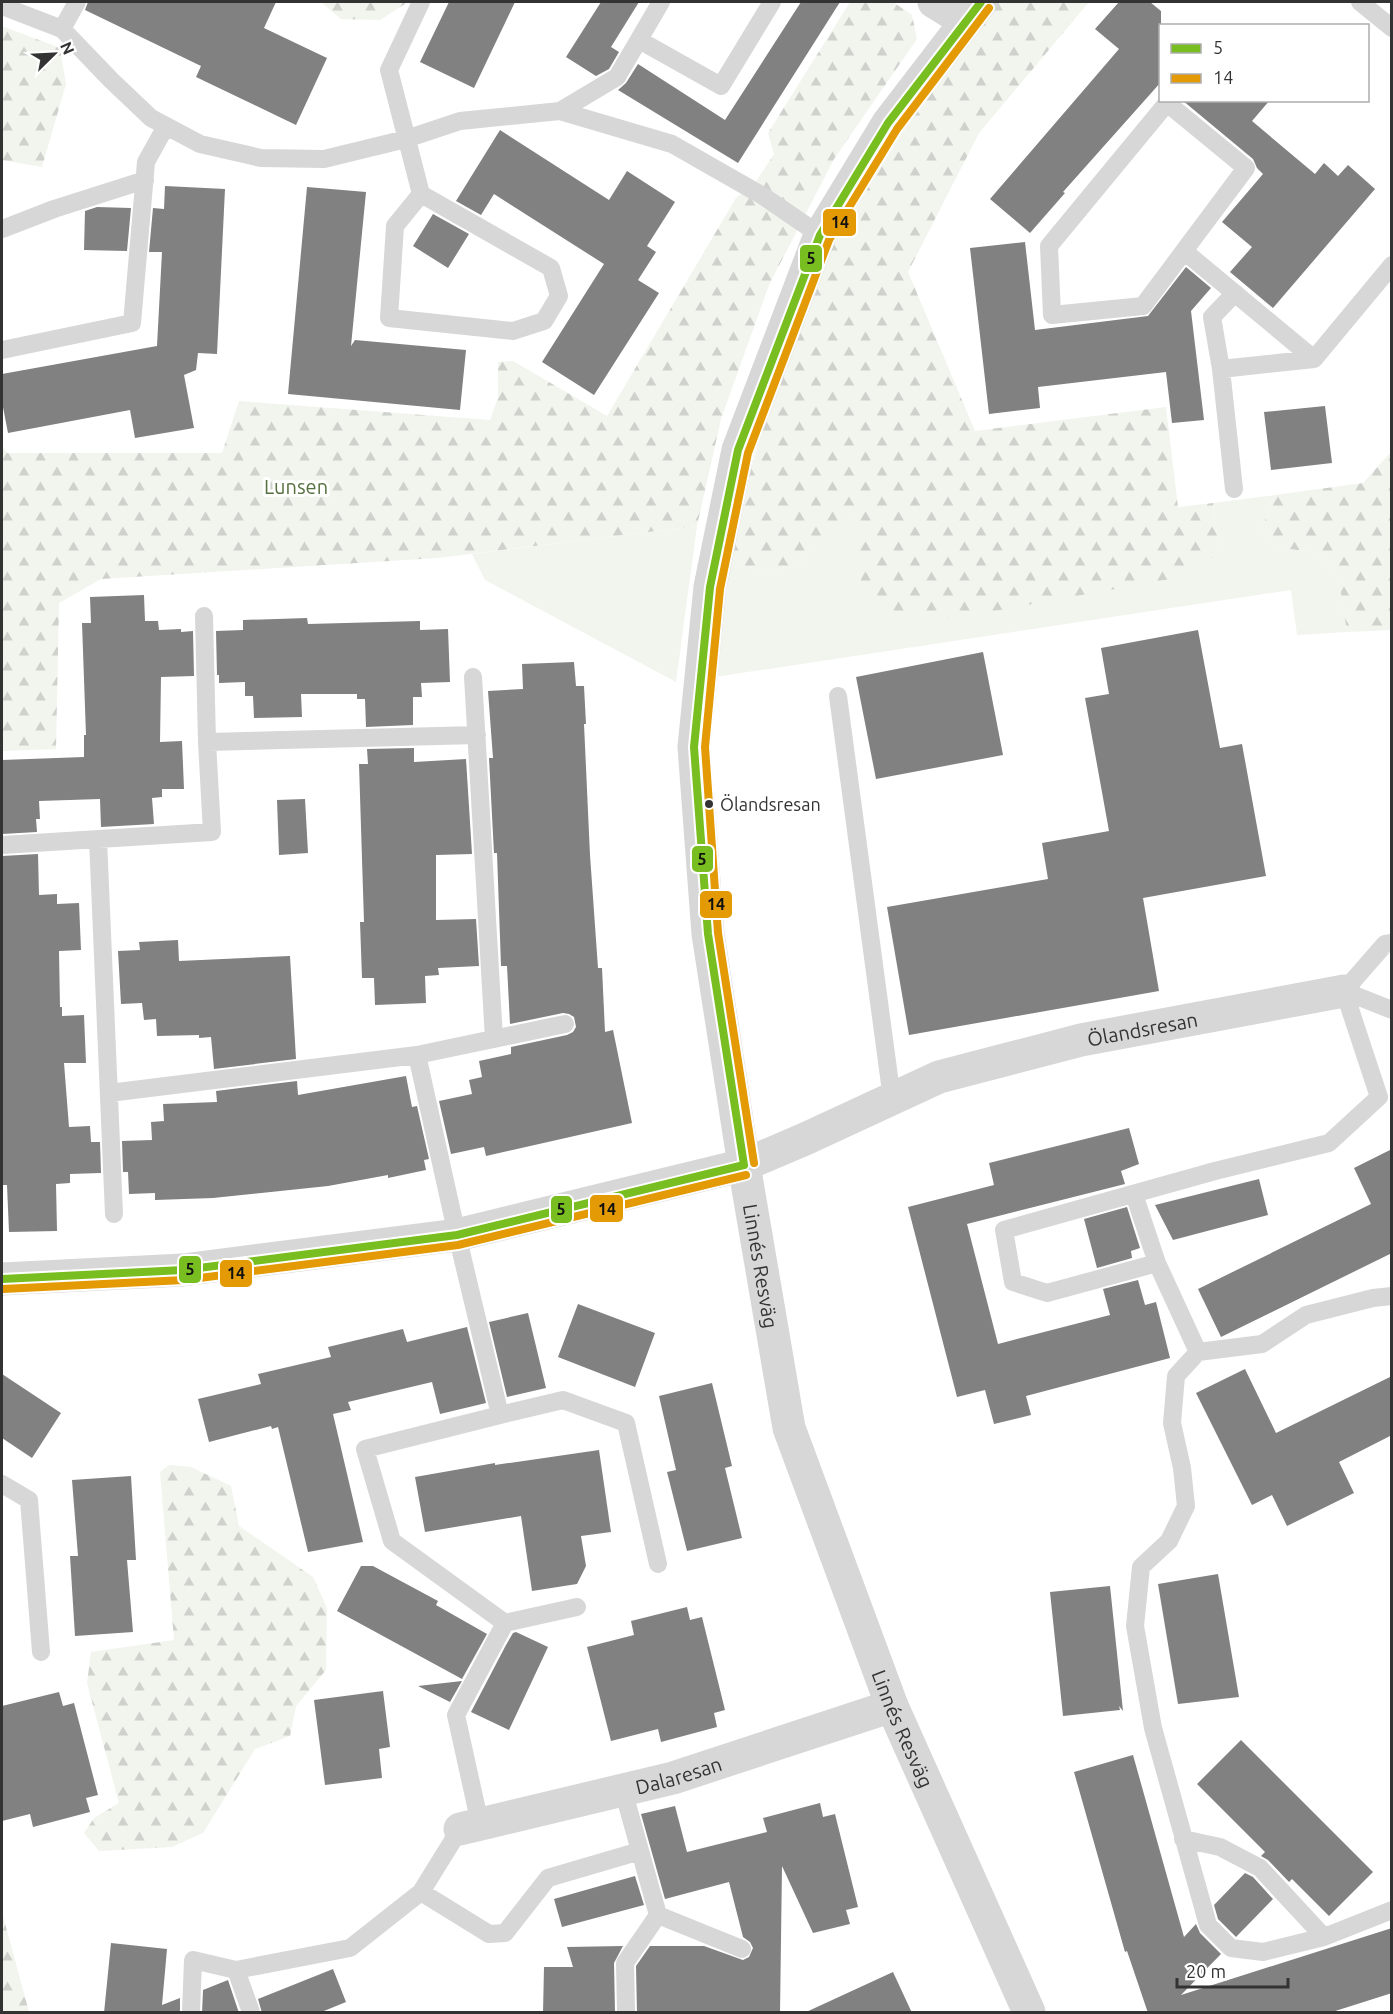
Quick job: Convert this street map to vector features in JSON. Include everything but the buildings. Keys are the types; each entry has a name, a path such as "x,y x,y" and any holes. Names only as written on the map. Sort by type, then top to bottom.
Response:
{"street":[{"path":"934,2 973,11"},
{"name":"Linnés Resväg","path":"973,11 888,123 820,234 738,450 710,587 694,747 708,934 744,1165 789,1428 892,1706 1029,2013"},
{"name":"Ölandsresan","path":"2,1280 183,1270 457,1235 744,1165 939,1077 1081,1040 1344,991"},
{"name":"Dalaresan","path":"470,1826 673,1778 892,1706"}],"lane":[{"path":"62,29 77,2"},
{"path":"421,2 389,70 421,194 551,268 559,296 544,321 513,331 389,318 395,226 421,194"},
{"path":"560,111 616,77 661,2"},
{"path":"639,40 721,86 772,2"},
{"path":"1360,2 1390,24"},
{"path":"2,6 62,29 151,118 200,144 261,158 324,159 406,139 460,121 560,111 672,144 763,196 820,234"},
{"path":"1167,103 1246,168 1184,251 1143,306 1052,315 1049,246 1167,103"},
{"path":"2,350 132,323 146,162 166,126"},
{"path":"2,230 54,209 145,180"},
{"path":"1184,251 1314,359"},
{"path":"1221,369 1314,359 1392,265"},
{"path":"1234,489 1221,369 1212,317 1235,293"},
{"path":"2,845 212,832 204,616"},
{"path":"473,677 494,1039"},
{"path":"838,696 892,1099"},
{"path":"207,742 477,735"},
{"path":"98,839 114,1214"},
{"path":"1344,991 1384,944 1392,943"},
{"path":"1344,991 1392,1010"},
{"path":"1157,1263 1047,1293 1013,1282 1004,1230 1329,1143 1385,1098 1344,991"},
{"path":"109,1093 417,1055 565,1024"},
{"path":"417,1055 500,1415"},
{"path":"1134,1194 1157,1263 1198,1352"},
{"path":"1392,1296 1373,1298 1306,1315 1262,1344 1198,1352 1176,1376 1172,1423 1182,1468 1186,1506 1169,1541 1141,1567 1135,1626 1153,1728 1208,1925 1231,1948 1263,1952 1324,1937 1392,1910"},
{"path":"577,1607 505,1623 392,1541 365,1449 563,1400 626,1423 658,1564"},
{"path":"2,1484 29,1500 41,1652"},
{"path":"191,2013 193,1960 236,1970 350,1948 421,1892 470,1826 456,1715 505,1623"},
{"path":"623,1790 658,1915"},
{"path":"1183,1839 1220,1847 1260,1868 1324,1937"},
{"path":"421,1892 489,1934 505,1933 548,1878 640,1851"},
{"path":"658,1915 742,1949"},
{"path":"626,2013 625,1963 658,1915"},
{"path":"236,1970 251,2013"}],"green space":[{"path":"321,2 408,2 380,20 341,19"},
{"name":"Lunsen","path":"850,2 893,2 912,15 917,39 834,159 769,285 721,419 697,526 438,558 101,579 59,603 56,749 2,751 2,446 7,453 222,453 239,401 490,420 498,398 498,362 513,361 607,416 736,198 755,183 774,154 768,133"},
{"path":"994,2 1089,2 979,133 908,272 975,431 1166,407 1178,507 1213,503 1219,552 1187,576 956,618 895,612 862,588 854,514 833,523 803,562 771,571 730,564 745,489 777,382 815,284 858,193"},
{"path":"2,26 60,48 66,84 42,167 2,160"},
{"path":"1391,452 1391,630 1347,632 1339,581 1319,553 1275,547 1262,528 1275,495 1363,483"},
{"path":"1275,495 1262,528 1275,547 1319,553 1339,581 1347,632 1297,635 1291,590 715,677 730,564 771,571 803,562 833,522 854,514 1219,552 1213,503"},
{"path":"697,526 676,682 485,580 472,554"},
{"path":"169,1465 191,1467 231,1486 239,1526 313,1577 327,1608 326,1670 296,1706 290,1736 255,1749 203,1833 172,1847 99,1851 84,1833 94,1818 119,1803 87,1683 91,1652 174,1640 160,1472"},
{"path":"2,1912 29,2012 2,2012"}],"transit line":[{"name":"5","path":"744,1165 708,934 694,747 710,587 738,450 820,235 888,123 981,2"},
{"name":"14","path":"754,1163 718,933 705,747 720,589 748,453 829,240 897,129 989,8"},
{"name":"5","path":"2,1279 183,1270 457,1235 744,1165"},
{"name":"14","path":"3,1289 184,1280 458,1245 746,1175"}],"place":[{"name":"Ölandsresan","path":"709,804"}]}
